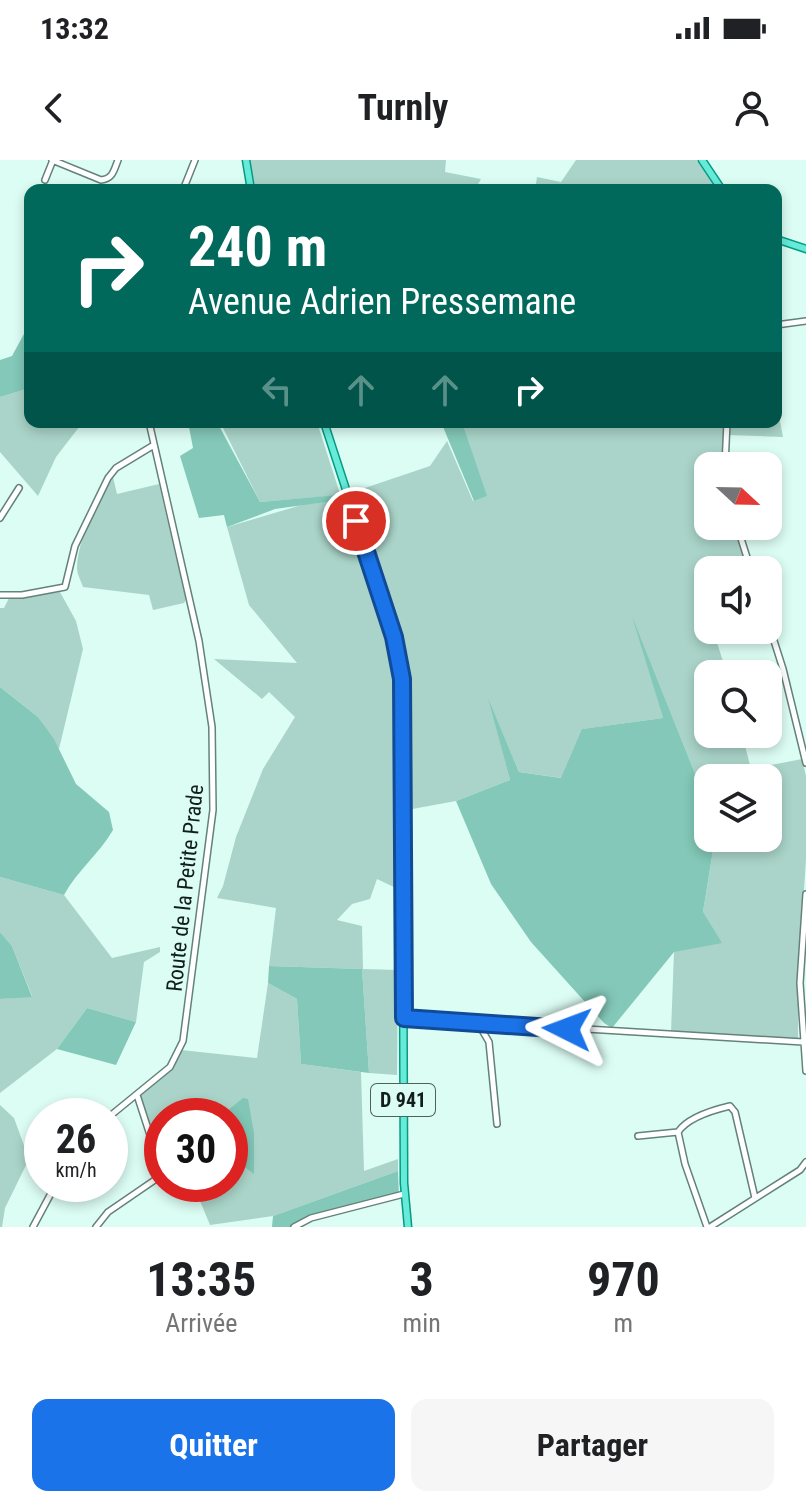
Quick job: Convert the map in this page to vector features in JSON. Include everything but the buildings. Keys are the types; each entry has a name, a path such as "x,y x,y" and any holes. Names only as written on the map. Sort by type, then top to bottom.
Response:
{"main road":[{"path":"246,160 250,184"},
{"path":"702,160 718,184"},
{"path":"782,241 806,249"},
{"name":"D 941","path":"326,428 394,637 402,679 404,1194 408,1227"}],"street":[{"path":"45,180 53,160 108,183 118,160"},
{"path":"185,184 195,160"},
{"path":"782,324 806,321"},
{"name":"Route de la Petite Prade","path":"128,1102 170,1067 186,1030 213,810 212,727 206,677 150,428"},
{"path":"726,452 727,428"},
{"path":"0,595 22,595 65,587 75,546 108,478 116,468 154,445"},
{"path":"0,518 19,488"},
{"path":"775,644 806,763"},
{"path":"806,894 800,983 806,1071"},
{"path":"404,1018 803,1042"},
{"path":"479,1024 489,1042 497,1124"},
{"path":"137,1095 144,1117"},
{"path":"755,1198 735,1112 730,1106 683,1125 678,1132 685,1164 709,1227 800,1170 806,1162"},
{"path":"638,1136 678,1132"},
{"path":"96,1227 108,1212 144,1187"},
{"path":"294,1227 311,1218 404,1194"},
{"path":"33,1227 46,1202"}],"shaded area":[{"path":"249,160 446,160 445,172 481,179 478,184 255,184"},
{"path":"576,160 697,160 713,184 536,184 537,177 561,182"},
{"path":"24,334 24,390 0,397 0,360 12,356"},
{"path":"24,390 24,428 78,428 56,457 38,496 0,452 0,397"},
{"path":"189,428 220,428 260,502 338,495 340,500 275,509 227,527 224,515 199,518 180,456 193,448"},
{"path":"223,428 319,428 392,656 398,889 377,879 370,899 352,904 337,920 362,926 363,969 398,970 397,1075 369,1073 362,969 269,966 276,908 217,898 236,837 263,769 295,717 269,692 262,699 214,659 297,663 249,605 227,527 332,496 260,502"},
{"path":"444,428 464,428 487,496 474,501"},
{"path":"464,428 725,428 724,452 694,452 694,540 739,540 745,556 694,556 694,644 717,644 723,660 694,660 694,748 746,748 750,764 694,764 694,771 637,629 663,718 583,729 562,778 519,772 491,706 510,780 456,801 407,810 404,667 352,495 430,466 447,441 473,501 486,496"},
{"path":"729,428 781,428 783,437 728,435"},
{"path":"113,477 117,494 159,484 186,600 184,603 153,610 149,595 83,587 77,568 84,533"},
{"path":"60,592 76,621 83,649 59,749 38,717 0,687 0,608 4,608 9,598"},
{"path":"632,616 694,771 694,852 713,852 703,912 722,943 674,952 612,1028 531,942 491,884 456,801 510,780 488,698 519,772 561,778 582,729 663,718"},
{"path":"0,687 38,717 54,739 76,784 109,812 113,830 64,895 0,877"},
{"path":"802,759 806,776 806,859 798,982 798,1039 671,1032 674,952 703,912 713,852 782,852 782,764 776,764"},
{"path":"0,877 64,895 112,958 160,947 160,952 144,962 136,1022 87,1008 57,1049 0,1093 0,999 32,996 12,946 0,932"},
{"path":"0,932 12,946 32,997 0,999"},
{"path":"269,966 362,969 369,1073 301,1064 297,999 268,983"},
{"path":"268,983 297,999 301,1064 361,1072 364,1171 398,1159 398,1171 273,1216 210,1225 200,1202 248,1202 248,1098 144,1098 144,1107 140,1095 173,1069 181,1050 257,1058"},
{"path":"87,1008 136,1022 116,1065 57,1049"},
{"path":"248,1099 254,1133 254,1174 248,1170"},
{"path":"0,1105 14,1118 24,1145 24,1169 5,1208 0,1227"},
{"path":"398,1171 399,1197 312,1220 298,1227 272,1227 273,1216"}],"route":[{"path":"356,521 394,637 402,679 404,1018 567,1029"}]}
